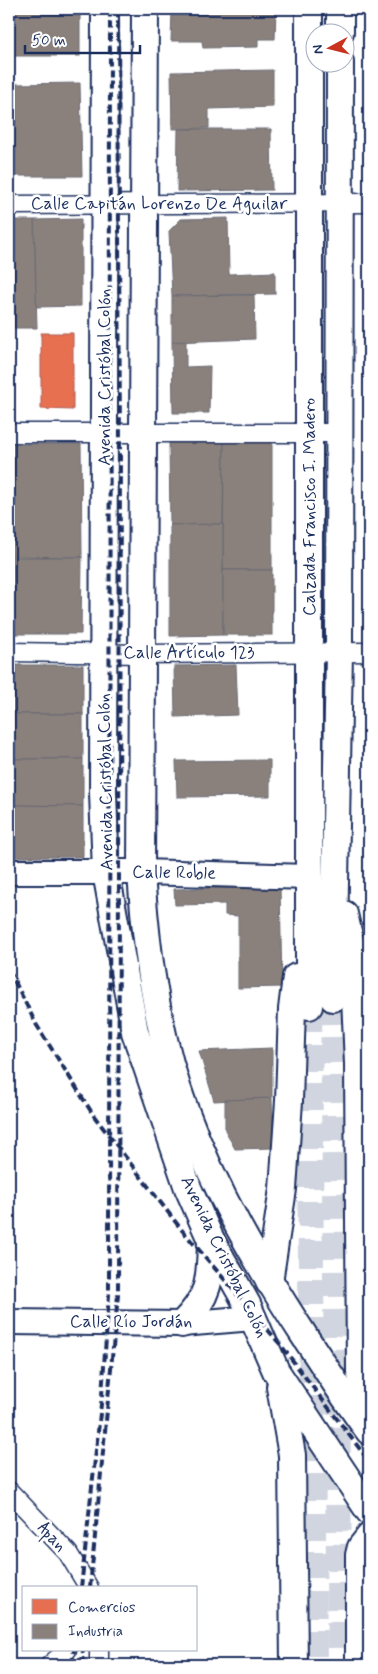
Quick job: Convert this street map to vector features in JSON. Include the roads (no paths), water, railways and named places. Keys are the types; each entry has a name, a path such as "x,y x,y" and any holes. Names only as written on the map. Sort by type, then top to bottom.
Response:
{"main road":[{"name":"Avenida Cristóbal Colón","path":"105,9 105,653 103,793 106,872 135,1032 173,1112 269,1282 365,1415"},
{"name":"Avenida Cristóbal Colón","path":"146,9 141,872 148,951 173,1112 188,1188 211,1240 253,1318 276,1371 365,1505"},
{"name":"Calzada Francisco I. Madero","path":"309,9 309,946 321,1002 334,896 339,652 340,72"},
{"path":"340,9 340,22"},
{"path":"334,896 346,919 353,960 358,1064 360,1372 365,1415"},
{"path":"269,1282 283,1189 293,989 298,971 309,946"},
{"path":"182,1324 204,1298 209,1278 211,1240"},
{"path":"276,1371 292,1455 294,1665"},
{"path":"359,1665 359,1555 361,1547 369,1537"}],"street":[{"name":"Calle Capitán Lorenzo De Aguilar","path":"9,205 369,203"},
{"path":"9,433 339,433"},
{"name":"Calle Artículo 123","path":"9,652 143,654 369,652"},
{"name":"Calle Roble","path":"9,872 141,872 309,877"},
{"name":"Calle Río Jordán","path":"9,1322 182,1324 253,1318"},
{"name":"Apan","path":"9,1491 68,1553 88,1586"},
{"path":"50,1665 65,1652"},
{"path":"99,1652 99,1665"}],"tunnel":[{"path":"333,998 340,1665"},
{"path":"309,1006 314,1665"}],"railway":[{"path":"81,1586 102,1395 109,1294 110,9"},
{"path":"90,1586 118,1295 120,450 118,9"},
{"path":"9,970 36,1024 94,1116 181,1229 280,1344 369,1461"},
{"path":"72,1665 74,1652"},
{"path":"82,1665 83,1652"}]}
